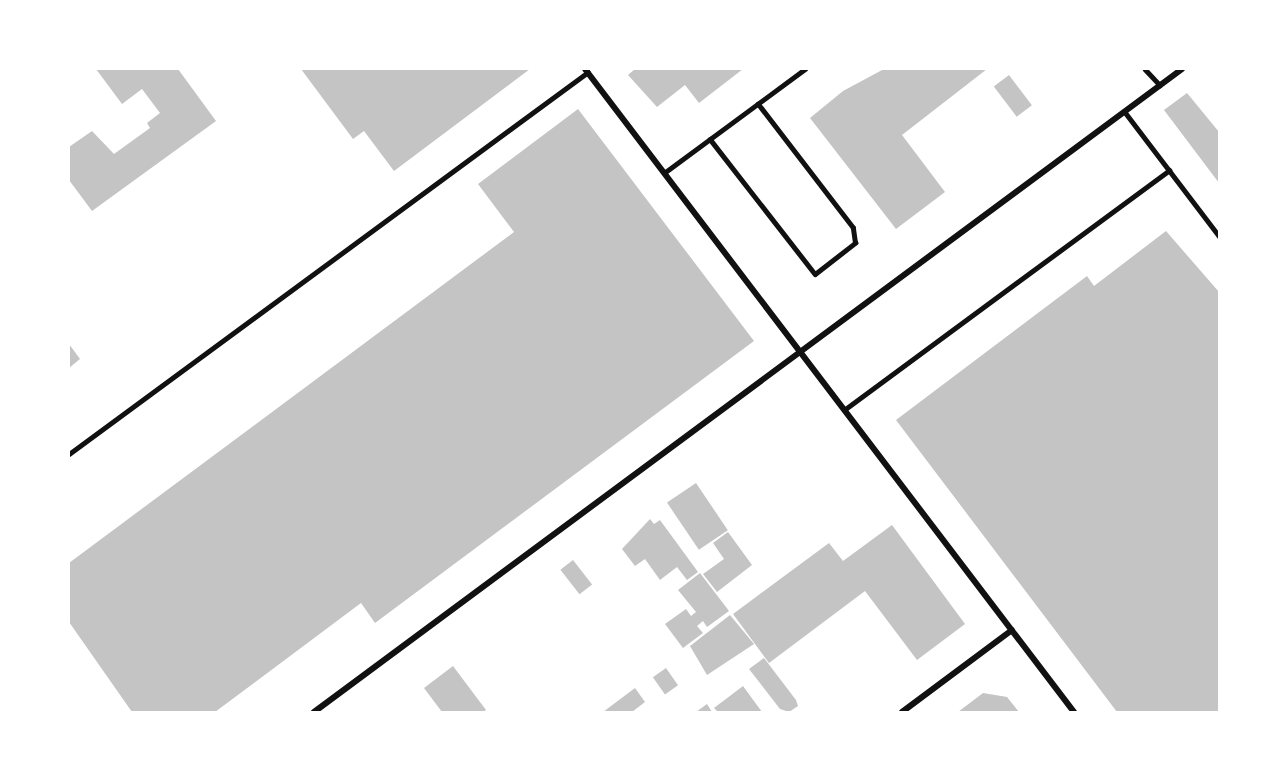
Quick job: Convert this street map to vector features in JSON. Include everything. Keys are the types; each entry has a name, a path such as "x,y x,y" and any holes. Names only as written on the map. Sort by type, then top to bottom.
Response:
{"street":[{"path":"314,712 1182,69"},
{"path":"588,70 1074,712"},
{"path":"902,712 1012,630"}],"lane":[{"path":"664,173 805,69"},
{"path":"1145,69 1160,86"},
{"path":"69,454 588,70"},
{"path":"710,139 815,274 855,243 853,228 758,104"},
{"path":"1125,112 1219,236"},
{"path":"844,410 1169,170"}],"building":[{"path":"96,69 178,69 216,121 92,211 69,180 69,147 92,131 114,154 150,128 147,123 160,113 142,89 122,104"},
{"path":"301,69 530,69 394,171 364,131 353,139"},
{"path":"635,69 743,69 699,103 685,85 657,107 628,75"},
{"path":"884,69 987,69 902,135 945,192 896,229 810,118 843,91"},
{"path":"1009,75 1032,105 1017,117 994,86"},
{"path":"1187,93 1219,132 1219,183 1164,110"},
{"path":"578,109 754,341 375,623 361,603 215,712 132,712 69,622 69,563 514,232 478,184"},
{"path":"1166,231 1219,292 1219,712 1117,712 896,420 1087,276 1094,286"},
{"path":"69,344 80,359 69,368"},
{"path":"696,483 728,530 699,550 667,503"},
{"path":"650,519 654,524 660,520 698,572 687,580 677,567 660,580 645,559 635,566 622,549"},
{"path":"892,525 965,624 917,660 865,591 769,663 733,614 829,543 843,561"},
{"path":"728,532 752,565 717,592 703,574 724,559 713,543"},
{"path":"573,560 592,584 579,594 560,570"},
{"path":"700,573 729,611 707,627 703,621 697,626 703,633 683,648 665,624 686,609 691,616 696,612 678,590"},
{"path":"730,615 754,644 707,675 690,646"},
{"path":"764,658 796,700 798,706 789,712 780,709 749,669"},
{"path":"453,666 486,710 483,712 442,712 424,688"},
{"path":"666,668 678,685 665,694 653,677"},
{"path":"743,686 762,712 718,712 714,708"},
{"path":"635,688 645,702 632,712 603,712"},
{"path":"983,693 1007,697 1019,712 958,712"},
{"path":"707,704 712,712 696,712"}]}
